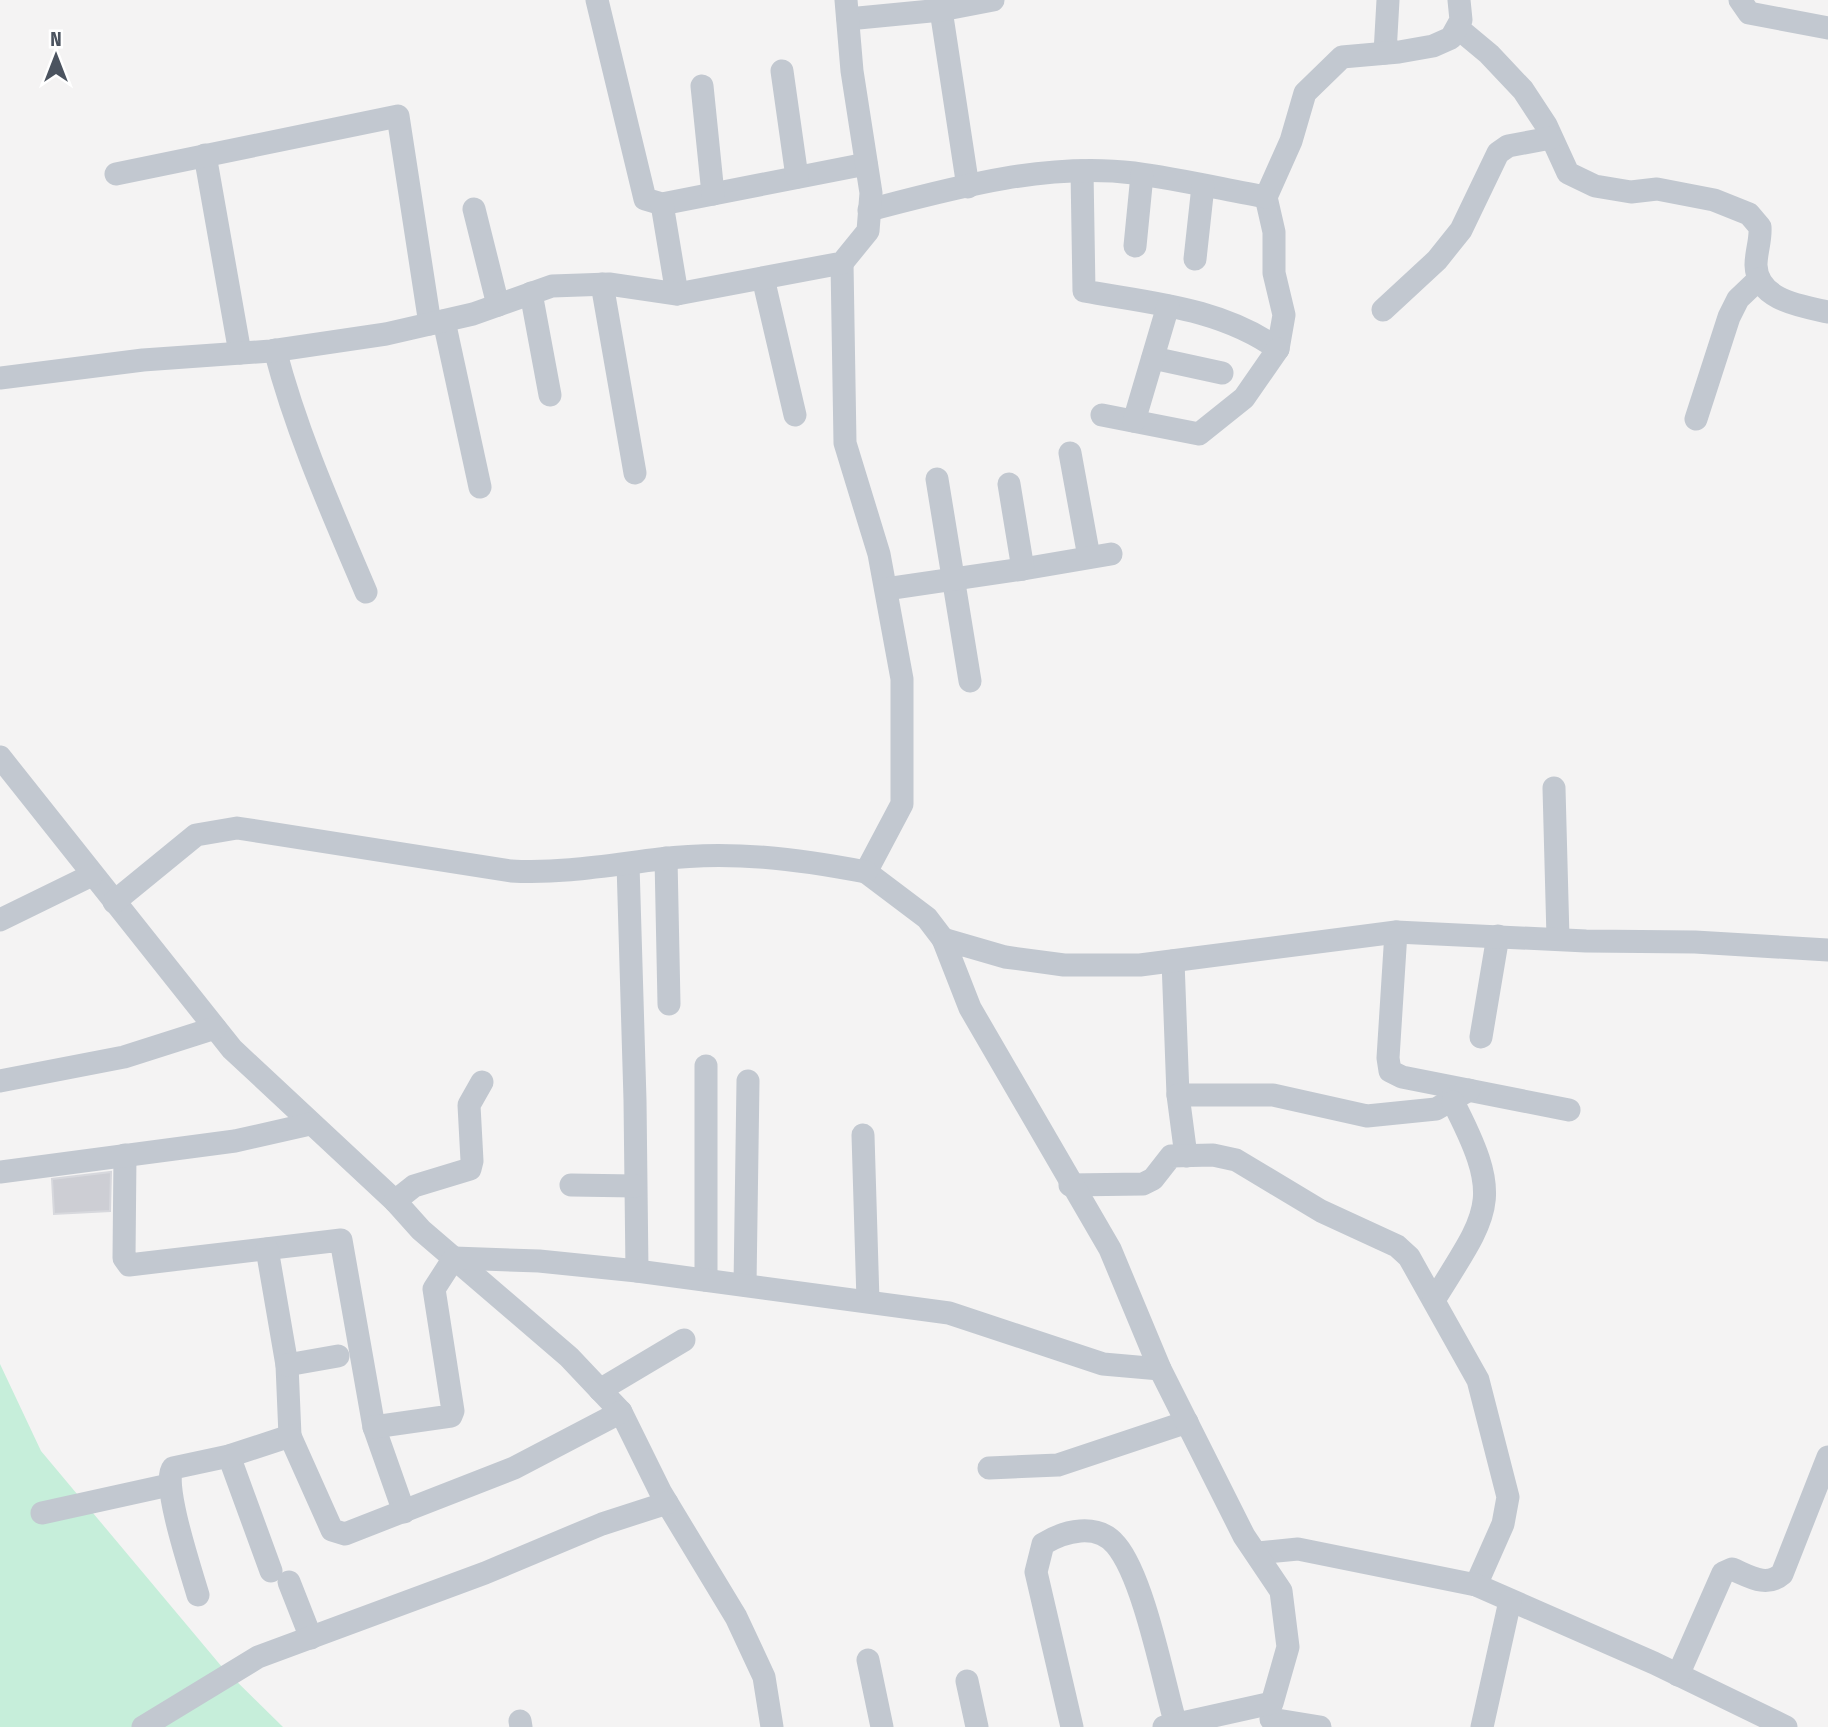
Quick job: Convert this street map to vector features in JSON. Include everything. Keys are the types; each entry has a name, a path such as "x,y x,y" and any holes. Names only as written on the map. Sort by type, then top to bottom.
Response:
{"street":[{"path":"597,0 640,192 645,199 662,204 866,164"},
{"path":"866,872 902,804 902,678 880,554 845,443 842,263 868,231 871,193 847,10 942,10 993,0"},
{"path":"1385,53 1388,0"},
{"path":"1102,415 1199,434 1244,398 1278,349 1284,315 1274,273 1274,232 1266,197 1291,141 1305,93 1342,57 1433,46 1451,38 1459,29 1459,0"},
{"path":"1740,0 1749,13 1828,27"},
{"path":"942,10 968,187"},
{"path":"1459,29 1489,54 1523,90 1568,173 1595,186 1631,192 1657,188 1714,200 1749,214 1760,227 1756,262 1759,279 1766,289 1782,300 1828,312"},
{"path":"782,71 796,177"},
{"path":"702,86 713,194"},
{"path":"116,174 398,116 437,323 480,487"},
{"path":"1383,310 1437,260 1461,230 1498,153 1508,146 1551,138"},
{"path":"205,155 240,353"},
{"path":"869,210 968,187 1082,172 1142,175 1266,197"},
{"path":"1082,172 1084,291 1199,310 1239,327 1278,349"},
{"path":"1135,246 1142,175"},
{"path":"1195,259 1203,186"},
{"path":"662,204 677,294"},
{"path":"474,209 498,305"},
{"path":"0,378 143,360 275,350 437,323 552,286 602,284 677,294 842,263"},
{"path":"763,278 794,415"},
{"path":"1696,419 1729,317 1738,299 1759,279"},
{"path":"602,284 635,473"},
{"path":"531,293 550,395"},
{"path":"1134,421 1168,306"},
{"path":"275,350 288,400 306,450 366,592"},
{"path":"1153,358 1222,373"},
{"path":"886,589 1100,555 1070,453"},
{"path":"937,480 970,681"},
{"path":"1009,484 1023,569"},
{"path":"0,757 232,1049 395,1201 421,1230 569,1357 621,1412 667,1503 737,1617 764,1677 772,1727"},
{"path":"1554,788 1558,937"},
{"path":"114,902 196,835 237,828 538,873 666,858 786,857 866,872 927,918 943,939 970,1008 1070,1185 1110,1249 1160,1369 1244,1536 1258,1553 1281,1591 1288,1647 1271,1716"},
{"path":"666,858 669,1004"},
{"path":"628,864 636,1271"},
{"path":"0,920 92,875"},
{"path":"943,939 1005,957 1064,965 1140,965 1396,932 1828,950"},
{"path":"1396,932 1388,1058 1391,1071 1461,1096 1569,1110"},
{"path":"1481,1037 1498,936"},
{"path":"1173,961 1178,1095 1185,1156"},
{"path":"0,1081 124,1057 215,1028"},
{"path":"706,1066 706,1280"},
{"path":"745,1285 748,1081"},
{"path":"395,1201 414,1186 470,1169 472,1161 469,1105 482,1082"},
{"path":"1178,1095 1273,1095 1367,1116 1436,1109 1461,1096"},
{"path":"1434,1300 1477,1230 1485,1205 1479,1157 1461,1096"},
{"path":"0,1172 235,1141 310,1124"},
{"path":"863,1135 868,1301"},
{"path":"125,1155 124,1258 130,1265 341,1240 373,1427 404,1512"},
{"path":"1070,1185 1148,1183 1166,1159 1185,1156 1213,1155 1237,1160 1321,1211 1397,1246 1409,1257 1478,1380 1508,1497 1503,1524 1476,1584"},
{"path":"571,1185 635,1186"},
{"path":"267,1249 287,1365 290,1436 332,1531 345,1534 514,1468 621,1412"},
{"path":"454,1258 539,1261 636,1271 868,1301 948,1314 1103,1364 1160,1369"},
{"path":"373,1427 451,1416 453,1411 434,1289 454,1258"},
{"path":"600,1390 684,1340"},
{"path":"287,1365 338,1356"},
{"path":"989,1468 1058,1465 1187,1422"},
{"path":"198,1595 169,1485 170,1471 173,1468 229,1456 290,1436"},
{"path":"229,1456 280,1577 311,1638"},
{"path":"1678,1675 1723,1573 1732,1569 1766,1582 1774,1581 1782,1574 1828,1457"},
{"path":"42,1513 169,1485"},
{"path":"143,1727 258,1657 485,1573 602,1524 667,1503"},
{"path":"1072,1727 1036,1572 1042,1544 1058,1535 1075,1531 1099,1533 1116,1544 1134,1574 1170,1726 1271,1716 1320,1727"},
{"path":"1258,1553 1298,1549 1476,1584 1786,1727"},
{"path":"1482,1727 1510,1601"},
{"path":"868,1660 882,1727"},
{"path":"967,1681 977,1727"}],"green space":[{"path":"0,1364 41,1451 222,1667 283,1727 0,1727"}],"building":[{"path":"111,1172 110,1211 54,1214 52,1179"}]}
